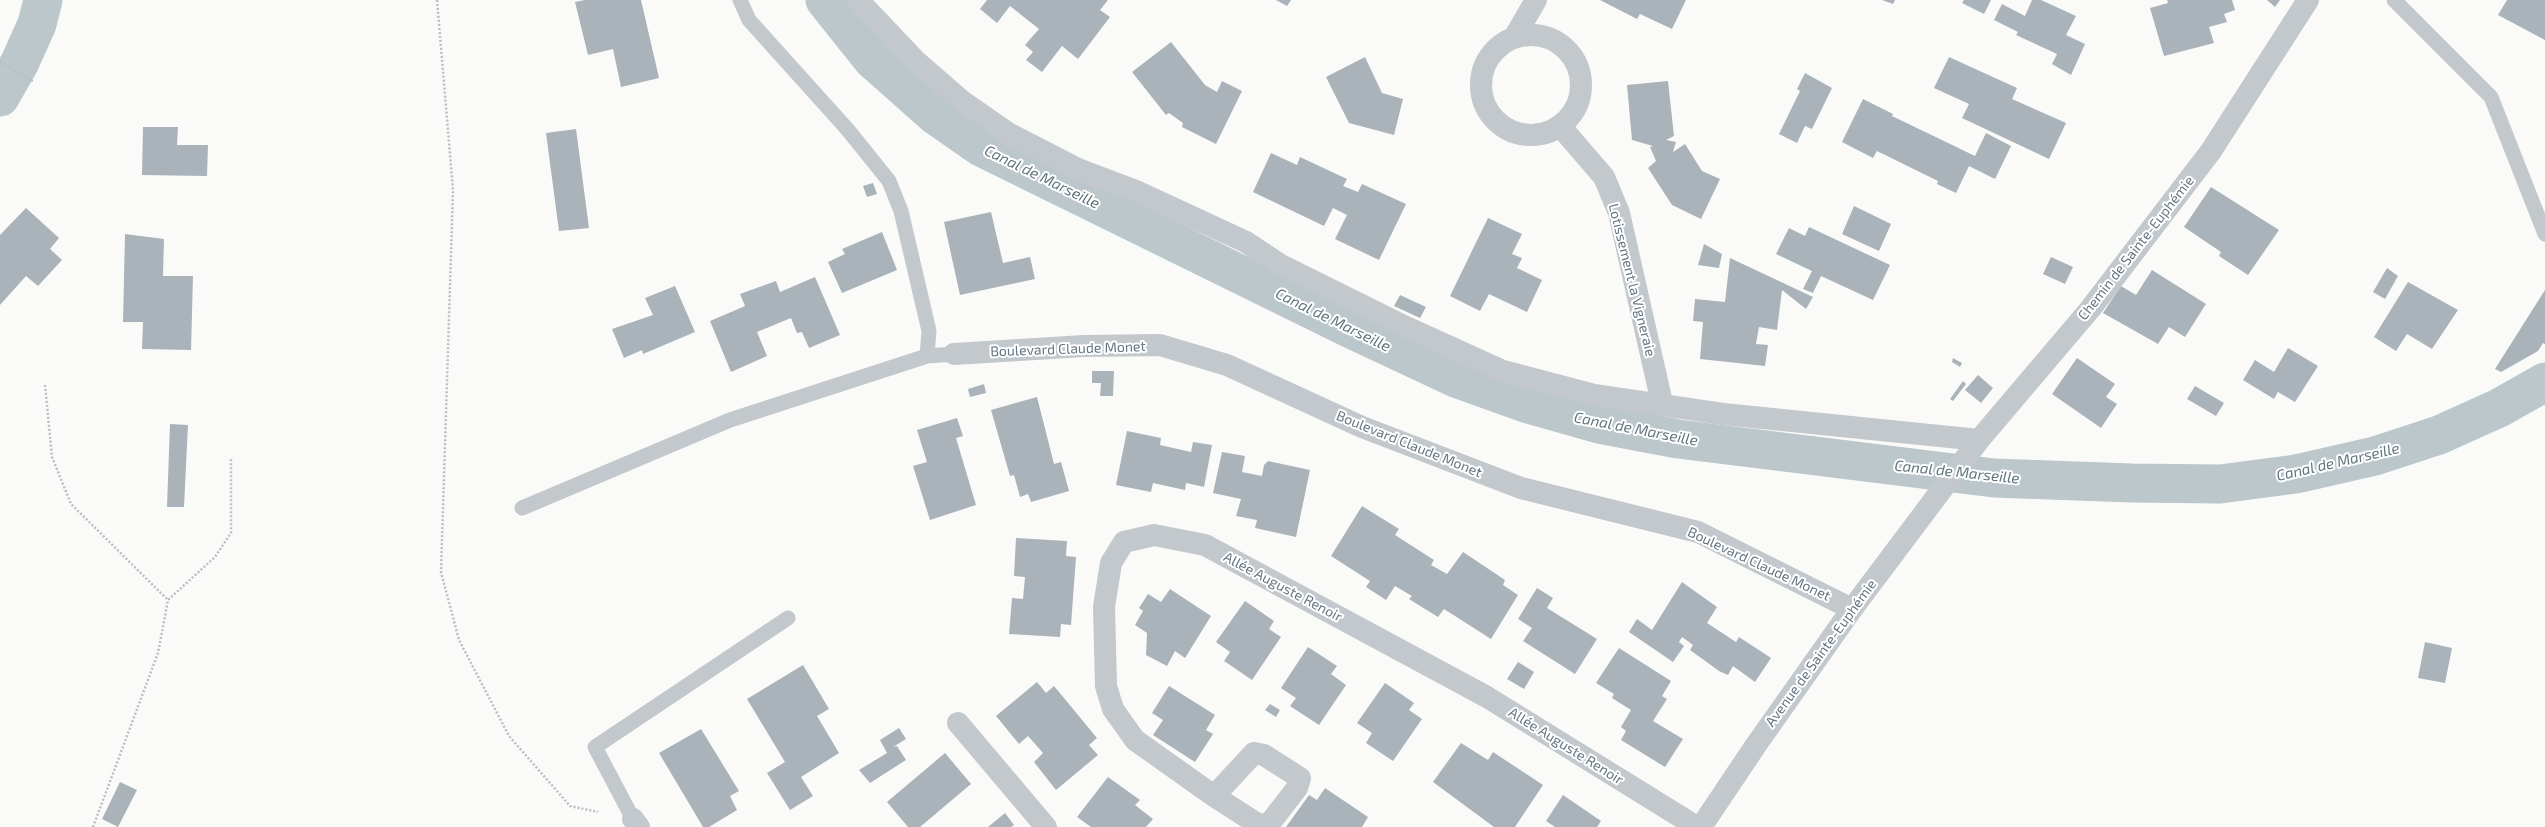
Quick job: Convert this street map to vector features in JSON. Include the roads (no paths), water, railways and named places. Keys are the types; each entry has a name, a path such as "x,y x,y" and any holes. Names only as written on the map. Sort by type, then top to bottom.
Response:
{"street":[{"path":"858,0 916,61 962,101 1008,133 1078,169 1136,191 1246,242 1279,264 1406,327 1503,371 1594,394 1662,403 1723,414 1972,448"},
{"path":"1515,36 1536,0"},
{"name":"Chemin de Sainte-Euphémie","path":"1946,483 1972,448 2091,308 2211,151 2308,0"},
{"path":"1531,34 1546,37 1560,44 1568,52 1579,70 1582,85 1579,101 1572,115 1560,126 1545,134 1528,136 1511,132 1496,122 1485,108 1480,91 1481,74 1488,57 1500,44 1515,36 1531,34"},
{"name":"Lotissement la Vigneraie","path":"1560,126 1604,177 1619,213 1662,403"},
{"name":"Boulevard Claude Monet","path":"954,354 1084,346 1160,345 1227,365 1362,427 1521,488 1698,532 1852,609"},
{"name":"Avenue de Sainte-Euphémie","path":"1701,827 1756,745 1852,609 1946,483"},
{"name":"Allée Auguste Renoir","path":"1214,796 1134,740 1114,709 1106,686 1104,607 1111,563 1124,542 1154,535 1205,544 1487,697 1697,827"},
{"path":"958,723 1046,827"}],"lane":[{"path":"740,0 748,20 848,130 889,181 901,211 929,331 927,356"},
{"path":"2394,0 2491,97 2545,234"},
{"path":"522,508 730,420 927,356 954,354"},
{"path":"636,823 595,747 788,618"}],"waterway":[{"name":"Canal de Marseille","path":"0,97 20,62 37,24 43,0"},
{"name":"Canal de Marseille","path":"825,0 873,60 935,115 981,147 1351,329 1458,379 1525,403 1599,424 1678,439 1994,478 2132,483 2220,484 2296,474 2375,456 2439,435 2499,408 2545,382"}]}
